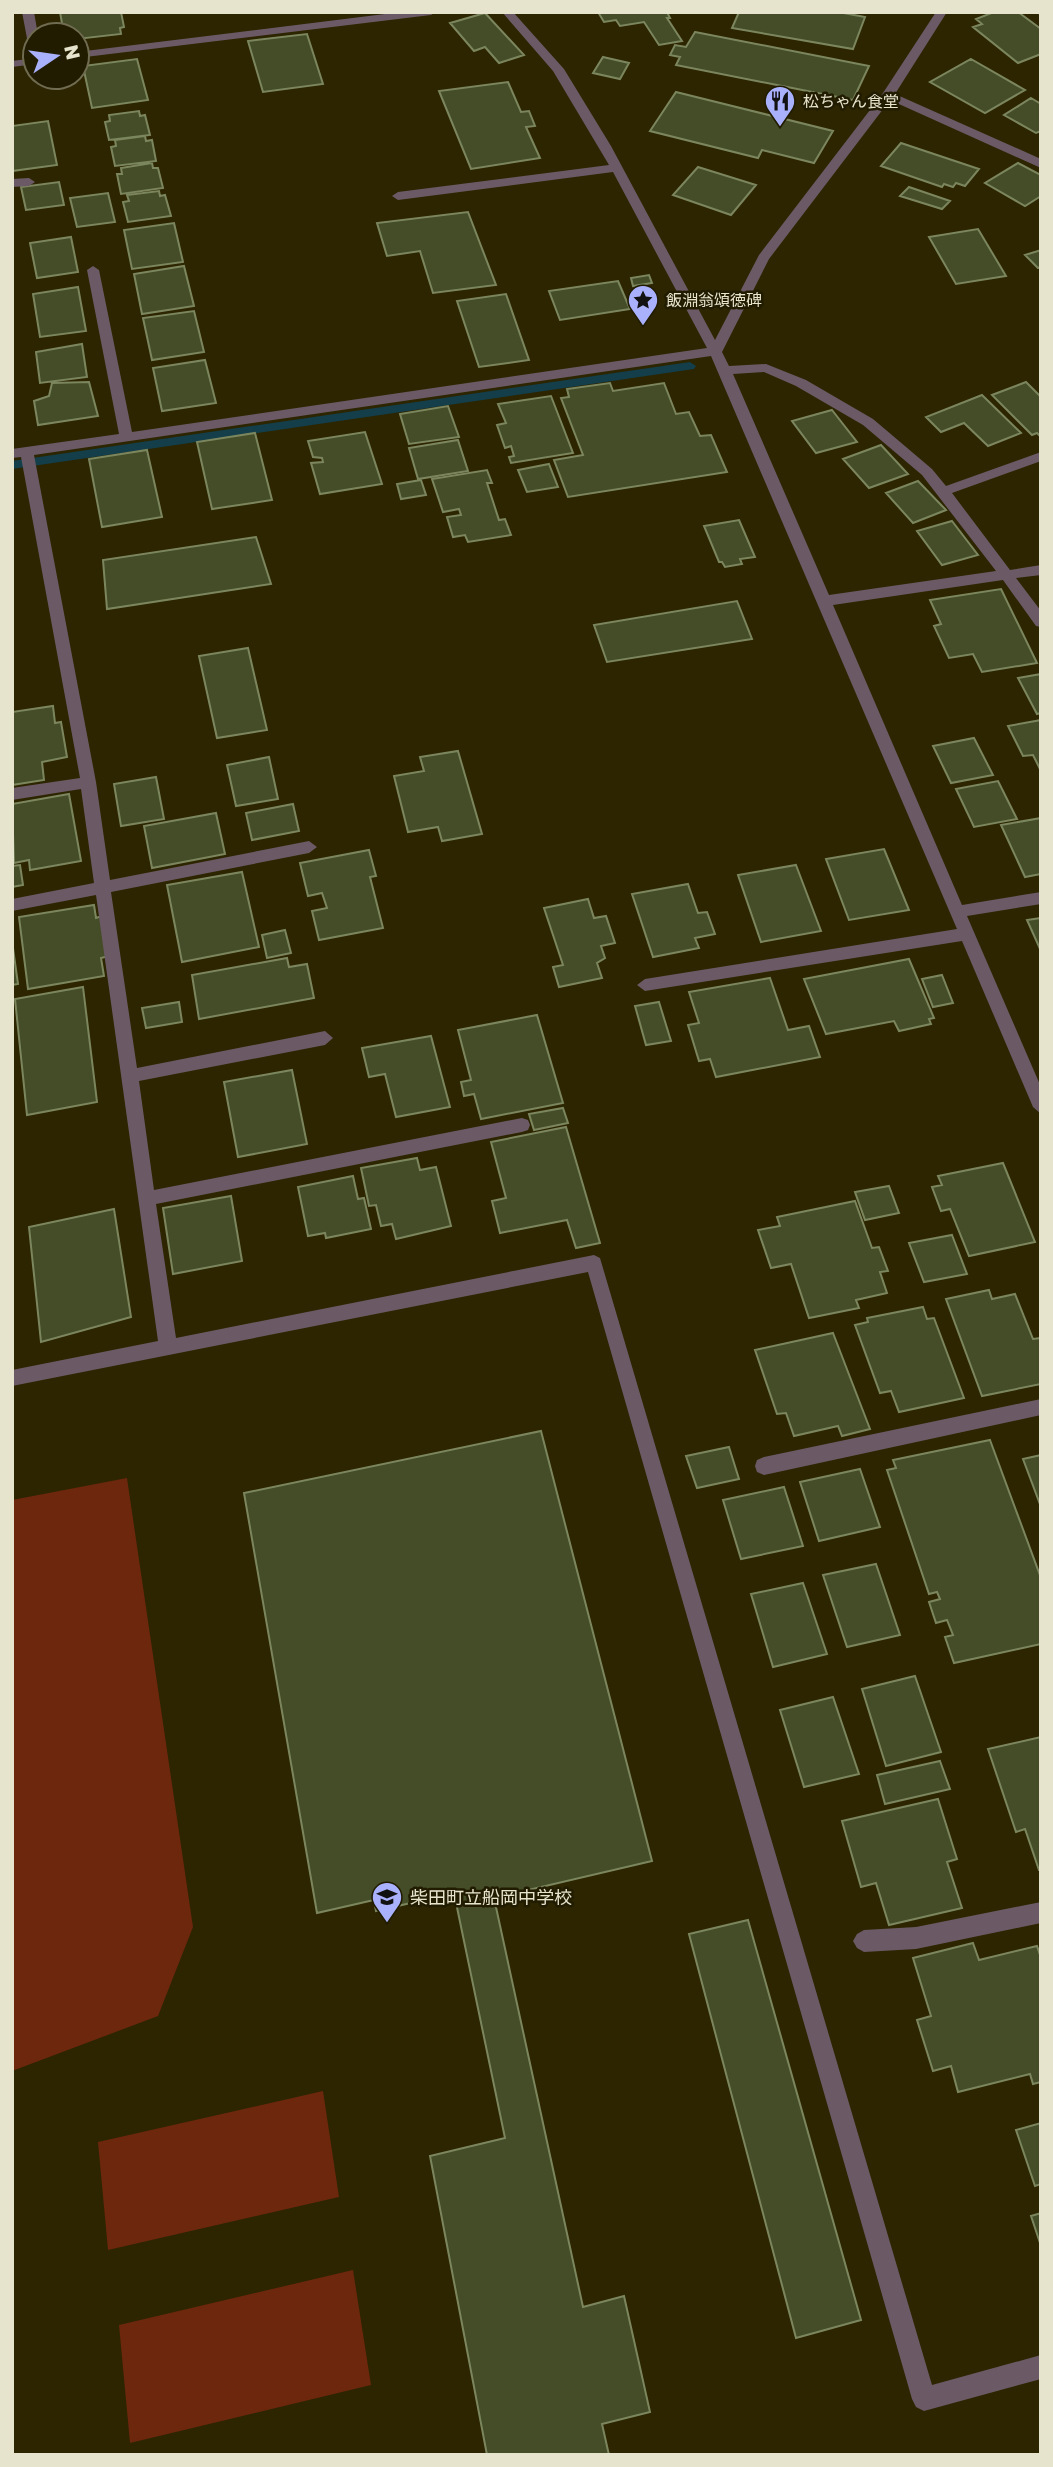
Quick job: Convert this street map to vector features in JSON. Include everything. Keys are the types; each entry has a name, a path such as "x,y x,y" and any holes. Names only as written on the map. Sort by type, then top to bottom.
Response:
{"street":[{"path":"91,53 431,12"},
{"path":"507,12 558,69 617,168 716,351 1041,1107"},
{"path":"716,351 763,258 888,95 942,12"},
{"path":"888,95 1041,164"},
{"path":"398,196 617,168"},
{"path":"12,183 29,182"},
{"path":"93,270 127,439"},
{"path":"168,1347 88,782 20,453 716,351"},
{"path":"725,370 766,368 801,383 868,422 927,472 1041,622"},
{"path":"942,492 1041,456"},
{"path":"824,601 1041,570"},
{"path":"12,794 88,782"},
{"path":"12,905 309,847"},
{"path":"957,912 1041,898"},
{"path":"645,985 968,934"},
{"path":"130,1076 326,1038"},
{"path":"147,1199 522,1125"},
{"path":"12,1378 594,1263 924,2399 1041,2367"},
{"path":"764,1466 1041,1408"},
{"path":"864,1941 916,1938 1041,1912"}],"shaded area":[{"path":"127,1478 193,1927 158,2016 12,2071 12,1500"},
{"path":"323,2091 339,2197 108,2250 98,2142"},
{"path":"353,2270 371,2385 130,2443 119,2325"}],"building":[{"path":"60,12 121,12 124,27 120,28 121,34 91,37 91,21 62,21"},
{"path":"598,12 667,12 670,18 667,18 682,41 659,45 644,22 620,26 616,20 604,22"},
{"path":"739,12 838,12 865,17 853,49 732,28"},
{"path":"994,12 1018,12 1041,29 1041,54 1018,63 973,27 982,24 976,19"},
{"path":"485,13 524,55 499,63 485,47 474,51 450,23"},
{"path":"695,32 869,66 853,100 676,65 680,57 670,55 675,45 686,47"},
{"path":"307,34 323,84 263,92 248,41"},
{"path":"603,57 629,63 620,79 593,73"},
{"path":"137,59 148,100 92,108 88,91 91,91 91,65"},
{"path":"971,59 1025,90 985,113 930,82"},
{"path":"508,82 521,112 529,111 535,126 526,127 540,158 471,169 439,91"},
{"path":"676,92 833,131 814,163 762,150 758,158 650,131"},
{"path":"1031,98 1041,104 1041,131 1036,133 1004,115"},
{"path":"139,111 140,116 145,115 150,135 109,140 105,122 110,121 109,115"},
{"path":"48,121 57,165 12,171 12,126"},
{"path":"145,136 146,141 152,140 156,161 115,166 111,147 116,146 115,140"},
{"path":"901,143 979,169 965,186 956,183 953,187 944,184 942,187 881,166"},
{"path":"152,163 153,168 158,168 163,188 121,194 117,174 122,174 121,168"},
{"path":"1018,163 1041,175 1041,196 1025,206 985,183"},
{"path":"698,167 756,185 731,215 673,195"},
{"path":"59,182 64,205 26,210 21,187"},
{"path":"909,187 950,201 942,209 900,196"},
{"path":"159,191 160,196 165,195 171,216 128,222 123,202 129,201 127,195"},
{"path":"108,193 115,222 77,227 70,198"},
{"path":"468,212 496,285 433,293 420,251 387,256 377,223"},
{"path":"174,223 183,262 132,269 124,230"},
{"path":"978,229 1006,276 956,284 929,237"},
{"path":"71,237 78,272 37,278 30,243"},
{"path":"1041,250 1041,267 1038,268 1025,255"},
{"path":"184,266 194,306 142,314 134,274"},
{"path":"649,275 652,283 633,286 631,278"},
{"path":"618,281 630,309 560,320 549,291"},
{"path":"78,287 86,331 40,337 33,294"},
{"path":"506,294 529,360 479,367 457,301"},
{"path":"194,311 204,352 152,360 143,318"},
{"path":"82,344 87,377 40,383 36,352"},
{"path":"205,360 216,403 162,411 153,368"},
{"path":"89,382 98,416 38,425 34,401 49,396 52,383"},
{"path":"1026,382 1041,397 1041,437 1037,433 1032,435 992,395"},
{"path":"610,383 613,391 664,383 676,414 689,412 700,436 711,435 727,472 568,497 554,460 583,455 561,398 569,397 567,389"},
{"path":"982,395 1021,433 988,446 964,423 941,432 926,417"},
{"path":"551,396 573,453 511,463 509,457 514,456 511,446 505,448 497,425 506,423 498,404"},
{"path":"448,406 459,437 409,444 400,414"},
{"path":"832,410 857,442 816,453 792,421"},
{"path":"365,432 382,484 320,494 311,463 323,462 322,458 313,457 308,441"},
{"path":"255,433 272,500 212,509 197,442"},
{"path":"458,440 468,471 418,479 409,448"},
{"path":"881,445 908,474 869,488 843,459"},
{"path":"147,450 162,517 102,527 89,459"},
{"path":"549,464 558,487 527,492 518,470"},
{"path":"487,470 492,483 487,483 499,520 505,519 511,535 468,542 465,535 453,537 447,517 461,515 459,509 443,512 432,479"},
{"path":"421,480 426,495 401,499 397,484"},
{"path":"918,481 946,510 913,523 886,493"},
{"path":"739,520 755,557 740,559 742,564 725,567 719,562 704,526"},
{"path":"952,521 978,555 942,565 917,531"},
{"path":"256,537 271,584 107,609 103,560"},
{"path":"1001,589 1037,663 982,672 973,654 949,658 934,626 941,624 930,600"},
{"path":"737,601 752,639 607,662 594,625"},
{"path":"248,648 267,730 217,738 199,656"},
{"path":"1041,674 1041,713 1037,714 1018,678"},
{"path":"53,706 55,723 61,722 67,757 42,762 44,780 12,785 12,712"},
{"path":"1041,720 1041,771 1033,755 1023,756 1008,726"},
{"path":"974,738 993,775 951,783 933,746"},
{"path":"458,751 482,834 442,841 438,827 408,832 394,776 424,771 420,757"},
{"path":"269,757 278,799 236,806 227,765"},
{"path":"156,777 164,819 121,826 114,784"},
{"path":"998,781 1017,819 974,827 956,789"},
{"path":"69,794 81,861 30,870 29,860 14,863 12,804"},
{"path":"293,804 299,831 252,840 246,813"},
{"path":"216,813 225,854 152,868 144,826"},
{"path":"1041,818 1041,874 1025,877 1001,825"},
{"path":"884,849 909,910 849,920 826,859"},
{"path":"369,850 376,876 370,877 383,928 319,940 312,911 327,908 322,893 308,896 300,863"},
{"path":"20,865 23,885 12,887 12,866"},
{"path":"796,865 821,931 761,942 738,875"},
{"path":"242,872 259,947 182,962 167,885"},
{"path":"688,884 698,913 707,912 715,934 695,938 699,948 653,957 632,894"},
{"path":"588,899 594,918 606,916 615,943 601,946 605,958 597,963 602,978 559,987 553,967 563,965 544,908"},
{"path":"94,905 96,918 102,916 109,956 101,958 104,976 28,989 19,917"},
{"path":"1041,918 1041,951 1027,920"},
{"path":"285,930 291,953 267,958 262,935"},
{"path":"12,941 18,984 12,985"},
{"path":"287,958 289,967 307,964 314,998 199,1019 192,975"},
{"path":"909,959 934,1018 929,1019 931,1024 899,1031 894,1021 826,1034 804,979"},
{"path":"942,975 953,1003 933,1007 922,979"},
{"path":"770,978 788,1030 809,1026 820,1057 716,1077 710,1059 699,1061 688,1025 699,1023 689,992"},
{"path":"83,987 97,1102 27,1115 15,999"},
{"path":"179,1002 182,1022 146,1028 142,1008"},
{"path":"659,1002 671,1041 646,1045 635,1006"},
{"path":"537,1015 563,1103 481,1119 474,1094 464,1096 461,1082 471,1080 458,1030"},
{"path":"431,1036 450,1107 396,1117 385,1074 369,1077 362,1048"},
{"path":"292,1070 307,1144 238,1157 224,1082"},
{"path":"563,1108 568,1123 534,1130 529,1114"},
{"path":"566,1127 600,1243 576,1248 567,1220 500,1233 492,1201 506,1198 491,1142"},
{"path":"417,1158 420,1170 436,1167 451,1226 396,1239 392,1224 381,1226 376,1205 369,1206 361,1168"},
{"path":"1003,1163 1035,1242 969,1256 950,1209 941,1211 932,1187 942,1185 938,1176"},
{"path":"353,1176 358,1199 364,1198 371,1229 326,1238 325,1233 308,1236 298,1187"},
{"path":"889,1186 899,1213 865,1220 855,1192"},
{"path":"231,1196 242,1261 173,1274 163,1208"},
{"path":"855,1201 872,1248 879,1247 888,1271 880,1272 887,1293 856,1300 859,1308 809,1318 791,1264 771,1268 758,1230 780,1226 777,1217"},
{"path":"114,1209 131,1317 41,1342 29,1227"},
{"path":"952,1235 967,1274 924,1282 909,1243"},
{"path":"989,1290 992,1299 1015,1294 1033,1339 1041,1338 1041,1384 982,1396 946,1299"},
{"path":"923,1307 927,1319 934,1318 964,1398 899,1412 891,1391 880,1393 855,1325 868,1322 867,1318"},
{"path":"833,1333 870,1429 842,1436 838,1426 794,1436 786,1413 777,1414 755,1350"},
{"path":"541,1431 652,1861 494,1898 583,2307 624,2296 650,2412 602,2424 609,2455 487,2455 430,2156 505,2138 454,1893 376,1911 374,1900 317,1913 244,1493"},
{"path":"990,1440 1041,1578 1041,1644 954,1663 945,1637 953,1635 947,1620 936,1623 929,1602 940,1599 937,1592 929,1594 887,1470 896,1468 893,1460"},
{"path":"729,1447 739,1479 697,1488 686,1456"},
{"path":"1041,1455 1041,1507 1023,1459"},
{"path":"860,1469 880,1527 819,1541 800,1482"},
{"path":"784,1487 803,1546 741,1559 723,1500"},
{"path":"876,1564 900,1635 847,1647 823,1575"},
{"path":"803,1583 827,1654 773,1667 751,1594"},
{"path":"915,1676 941,1752 886,1766 862,1689"},
{"path":"833,1697 859,1774 804,1787 780,1710"},
{"path":"1041,1737 1039,1870 1025,1829 1016,1832 988,1749"},
{"path":"940,1761 950,1789 885,1804 877,1775"},
{"path":"938,1799 957,1859 947,1862 962,1908 889,1925 876,1883 861,1887 842,1821"},
{"path":"748,1920 861,2320 796,2338 689,1934"},
{"path":"973,1943 979,1960 1037,1946 1041,1958 1041,2082 1033,2084 1030,2074 958,2092 951,2066 933,2071 917,2020 931,2016 913,1958"},
{"path":"1041,2123 1041,2184 1035,2186 1016,2130"},
{"path":"1041,2213 1041,2246 1031,2216"}],"waterway":[{"path":"12,465 690,366"}],"place":[{"name":"松ちゃん食堂","path":"780,128"},
{"name":"飯淵翁頌徳碑","path":"643,327"},
{"name":"柴田町立船岡中学校","path":"387,1924"}]}
